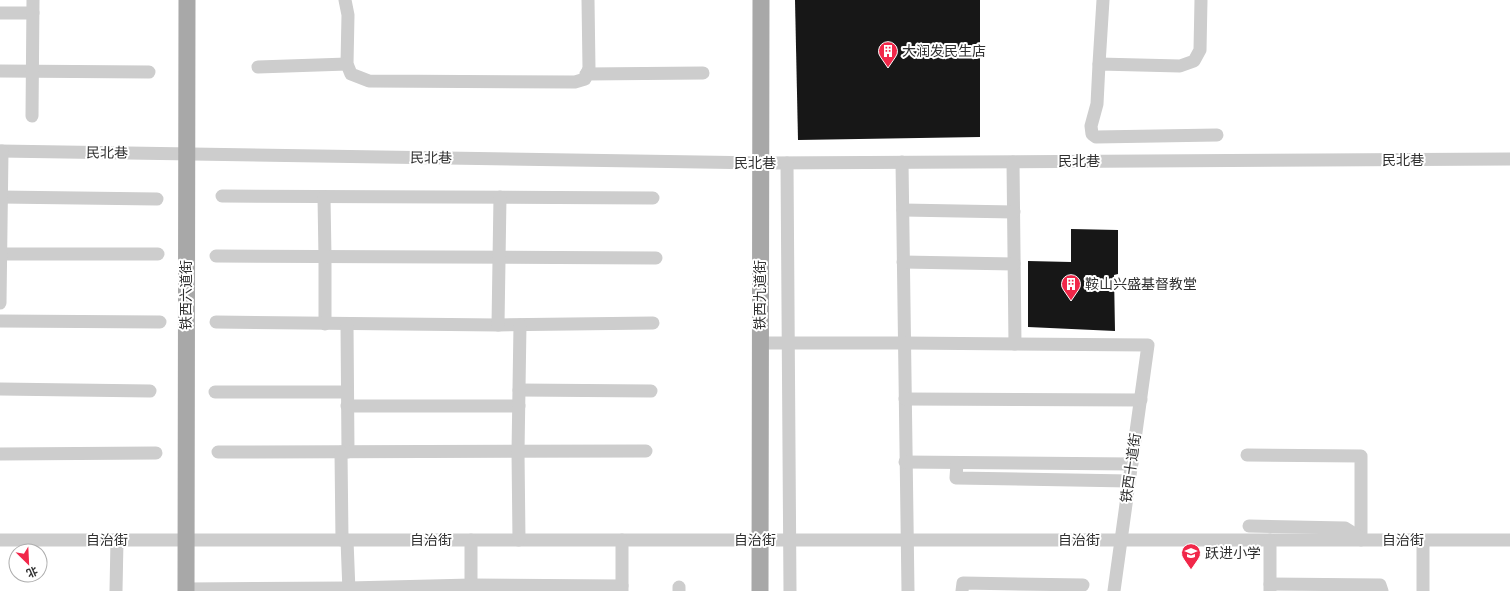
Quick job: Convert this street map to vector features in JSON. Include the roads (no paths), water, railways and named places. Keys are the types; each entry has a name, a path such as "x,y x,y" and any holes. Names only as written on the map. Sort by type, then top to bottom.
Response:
{"main road":[{"name":"铁西六道街","path":"186,590 187,0"},
{"name":"铁西九道街","path":"760,591 761,0"}],"street":[{"path":"32,116 33,0"},
{"path":"345,0 348,15 347,64 351,74 369,81 574,82 585,79 588,68 588,0"},
{"path":"1103,0 1097,104 1091,126 1092,134 1096,137 1217,135"},
{"path":"1099,64 1180,66 1194,61 1200,50 1201,0"},
{"path":"0,13 32,13"},
{"path":"258,67 347,64"},
{"path":"0,70 149,72"},
{"path":"586,74 703,73"},
{"path":"0,303 1,151"},
{"name":"民北巷","path":"1,151 761,163 1510,159"},
{"path":"902,162 906,540 908,591"},
{"path":"760,343 1015,344 1013,162"},
{"path":"787,163 787,343 790,591"},
{"path":"222,196 653,198"},
{"path":"324,197 325,324"},
{"path":"498,325 500,197"},
{"path":"1,198 157,199"},
{"path":"903,210 1014,212"},
{"path":"1,254 158,254"},
{"path":"216,256 656,258"},
{"path":"903,262 1014,264"},
{"path":"0,321 160,322"},
{"path":"216,322 498,325 653,323"},
{"path":"347,324 347,406 344,452 345,540 349,589"},
{"path":"519,540 518,452 520,325"},
{"name":"铁西十道街","path":"1015,344 1148,345 1114,591"},
{"path":"0,389 150,391"},
{"path":"519,390 651,392"},
{"path":"215,392 347,392"},
{"path":"905,399 1141,400"},
{"path":"347,406 519,406"},
{"path":"218,452 646,451"},
{"path":"0,454 156,453"},
{"path":"1247,455 1361,456 1361,539"},
{"path":"906,462 1132,464"},
{"path":"957,463 956,478 1130,481"},
{"path":"1249,526 1345,528 1361,539"},
{"name":"自治街","path":"0,540 1510,540"},
{"path":"116,591 117,540"},
{"path":"471,540 472,588"},
{"path":"186,590 472,588 622,589 622,540"},
{"path":"1270,540 1270,588 1380,585 1382,591"},
{"path":"1422,540 1423,591"},
{"path":"962,591 963,582 1083,585"}],"place":[{"name":"大润发民生店","path":"888,68"},
{"name":"鞍山兴盛基督教堂","path":"1071,301"},
{"name":"跃进小学","path":"1191,570"}]}
